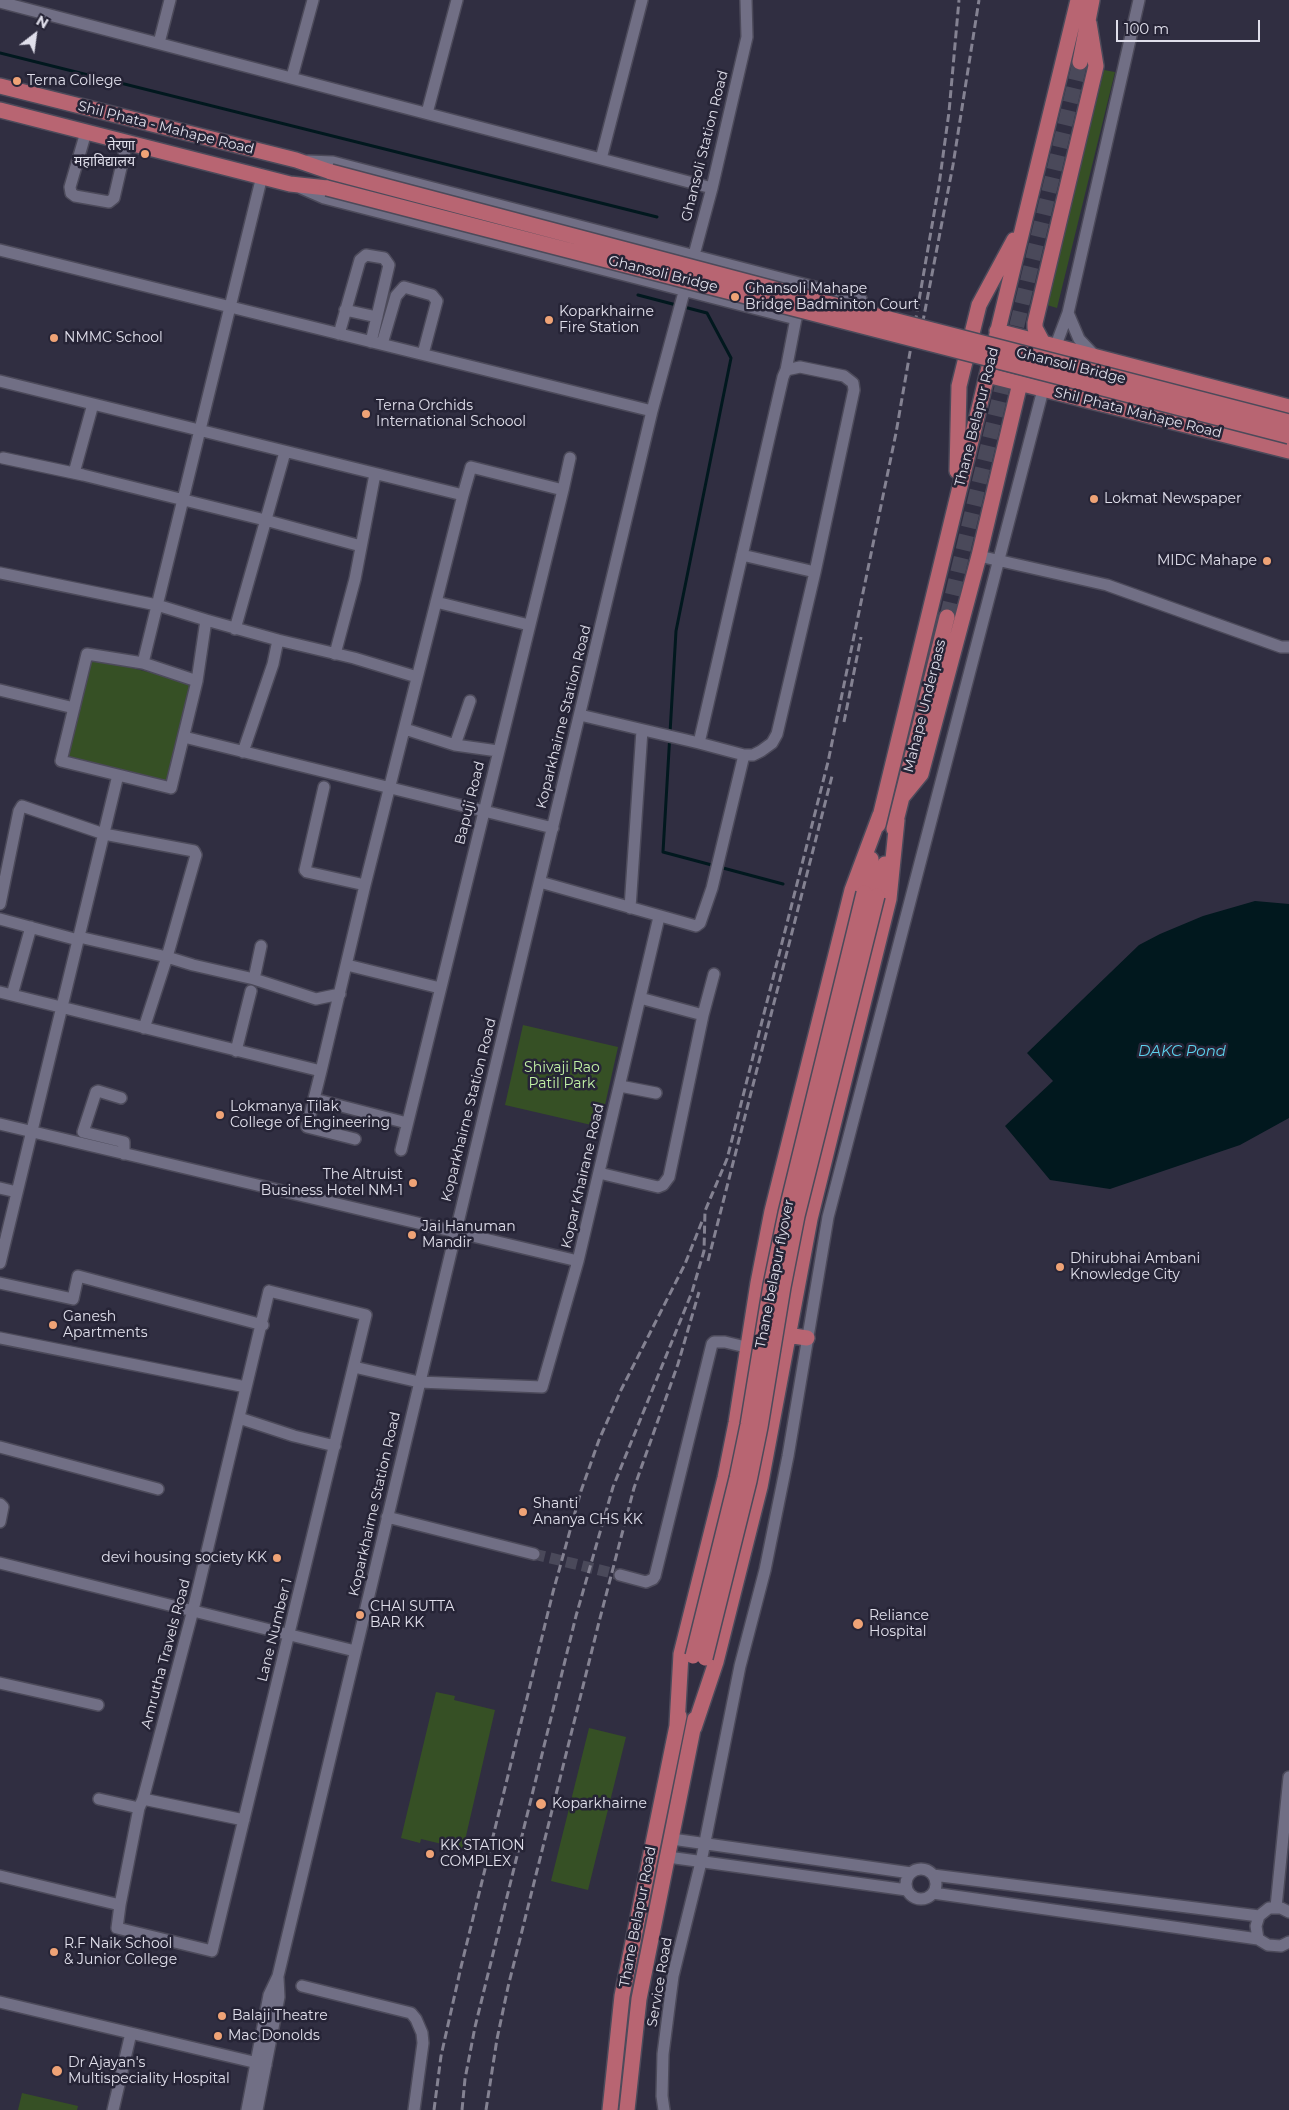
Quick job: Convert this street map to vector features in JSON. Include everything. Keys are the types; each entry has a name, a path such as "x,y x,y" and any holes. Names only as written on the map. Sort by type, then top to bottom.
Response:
{"main road":[{"path":"1072,0 1073,19"},
{"name":"Thane Belapur Road","path":"880,815 1078,0"},
{"path":"1080,62 1092,0"},
{"path":"1049,345 1035,328 1035,322 1096,66 1089,23 1100,0"},
{"name":"Shil Phata - Mahape Road","path":"0,86 296,160 331,172"},
{"name":"Shil Phata - Mahape Road","path":"0,110 290,184 327,188"},
{"name":"Ghansoli Bridge","path":"331,172 1289,422"},
{"name":"Ghansoli Bridge","path":"327,188 1289,436"},
{"path":"956,502 959,386 979,305 1024,222"},
{"path":"997,331 1289,408"},
{"name":"Shil Phata Mahape Road","path":"987,375 1289,450"},
{"path":"694,1728 716,1662 760,1487 810,1219 889,899 897,820 902,796 921,774 979,556 1020,383"},
{"name":"Mahape Underpass","path":"902,796 947,617"},
{"path":"870,894 880,815"},
{"path":"677,1725 681,1654 725,1478 772,1211 852,890 880,815"},
{"path":"870,894 897,820"},
{"name":"Thane belapur flyover","path":"699,1657 739,1469 771,1286 786,1213 870,894"},
{"path":"751,1330 808,1338"},
{"path":"677,1725 699,1657"},
{"path":"694,1728 699,1657"},
{"name":"Thane Belapur Road","path":"610,2110 622,1996 677,1725"},
{"name":"Thane Belapur Road","path":"627,2110 639,1999 694,1728"}],"street":[{"path":"158,43 170,0"},
{"path":"292,77 313,0"},
{"path":"427,114 457,0"},
{"path":"601,159 642,0"},
{"name":"Ghansoli Station Road","path":"678,310 712,188 747,37 746,0"},
{"name":"Service Road","path":"664,2110 662,2096 663,2054 674,1976 705,1844 740,1666 768,1551 788,1456 828,1217 1043,388 1049,345 1068,313 1139,0"},
{"path":"0,2 712,188"},
{"path":"86,132 70,187 71,194 75,196 109,202 114,198 127,142"},
{"path":"296,160 333,162 861,299"},
{"path":"143,663 262,176"},
{"path":"290,184 324,198 682,294 796,319"},
{"path":"0,250 652,411"},
{"path":"339,334 360,260 366,255 384,258 389,265 377,317 377,343"},
{"path":"693,742 742,555 786,370 801,283"},
{"path":"377,343 396,296 404,287 432,295 437,301 424,354"},
{"path":"345,310 377,317"},
{"name":"Koparkhairne Station Road","path":"257,2110 269,1995 278,1976 652,411 678,310"},
{"path":"1068,313 1079,340 1096,357"},
{"path":"580,715 744,755 752,755 772,743 777,734 815,572 854,390 853,383 844,376 800,367 786,370"},
{"path":"0,381 463,495"},
{"path":"74,473 93,404"},
{"path":"235,629 285,452"},
{"path":"3,458 74,473 265,520 361,546"},
{"name":"Bapuji Road","path":"401,1150 570,458"},
{"path":"356,1139 307,1127 365,885 471,467 563,490"},
{"path":"336,654 355,579 375,474"},
{"path":"742,555 815,572"},
{"path":"979,556 1108,585 1281,647 1289,647"},
{"path":"0,573 157,606 235,629 418,677"},
{"path":"436,602 529,626"},
{"path":"197,681 143,663 87,654 61,761 171,788 197,681 206,620"},
{"path":"243,752 273,664 278,640"},
{"path":"0,690 74,708"},
{"path":"454,745 470,701"},
{"path":"404,729 454,745 498,751"},
{"path":"630,908 642,730"},
{"path":"184,737 553,828"},
{"path":"540,882 696,926 700,923 712,888 744,755"},
{"path":"0,1261 118,775"},
{"path":"324,788 305,870 365,885"},
{"path":"0,904 19,811 22,806 104,834 191,849 196,853 168,957 144,1028"},
{"name":"Kopar Khairane Road","path":"0,1124 578,1261 659,917"},
{"path":"0,919 79,939 168,957 254,979 316,999 340,994"},
{"path":"31,927 6,993 320,1072"},
{"path":"254,979 261,946"},
{"path":"347,965 440,988"},
{"path":"599,1173 658,1187 666,1182 669,1177 703,1015 714,974"},
{"path":"236,1050 251,990"},
{"path":"640,998 703,1015"},
{"path":"620,1086 656,1093"},
{"path":"80,1143 79,1134 83,1132 96,1092 121,1098"},
{"path":"314,1100 407,1123"},
{"path":"83,1132 124,1142 124,1154"},
{"path":"0,1188 17,1192"},
{"path":"354,1367 419,1382 542,1388 578,1261"},
{"path":"0,1282 73,1299 78,1276 263,1325"},
{"name":"Amrutha Travels Road","path":"212,1951 117,1928 120,1904 141,1803 193,1610 246,1386 263,1325 269,1291 366,1315"},
{"name":"Lane Number 1","path":"212,1951 366,1315"},
{"path":"0,1338 246,1386"},
{"path":"620,1575 646,1582 653,1580 655,1576 712,1344 714,1342 725,1342 748,1348 804,1356"},
{"path":"239,1418 294,1436 335,1446"},
{"path":"0,1447 158,1489"},
{"path":"0,1504 3,1508 0,1522"},
{"path":"387,1517 534,1554"},
{"path":"0,1563 355,1651"},
{"path":"0,1683 98,1705"},
{"path":"1276,1907 1289,1777"},
{"path":"99,1799 141,1803 244,1820"},
{"path":"672,1839 911,1873"},
{"path":"668,1857 906,1890 920,1899 933,1893 1258,1938 1268,1945 1275,1947 1289,1942"},
{"path":"906,1890 906,1880 911,1873 920,1869 929,1871 933,1875 936,1884 933,1893"},
{"path":"933,1875 1259,1916"},
{"path":"0,1876 120,1904"},
{"path":"1258,1938 1256,1926 1259,1916 1263,1911 1276,1907 1289,1912"},
{"path":"302,1986 411,2013 416,2019 422,2034 423,2043 414,2110"},
{"path":"0,2002 261,2064"},
{"path":"113,2110 131,2033"},
{"name":"Koparkhairne Station Road","path":"247,2110 261,2064"}],"green space":[{"path":"1104,70 1115,72 1057,308 1047,305"},
{"path":"91,658 193,683 168,782 67,757"},
{"name":"Shivaji Rao Patil Park","path":"523,1025 618,1047 600,1127 505,1105"},
{"path":"436,1692 455,1696 454,1700 495,1710 463,1849 421,1839 420,1843 401,1838"},
{"path":"589,1728 626,1737 588,1890 551,1881"},
{"path":"22,2093 78,2106 77,2110 18,2110"}],"water":[{"name":"DAKC Pond","path":"1255,901 1289,904 1289,1118 1240,1145 1110,1189 1050,1180 1005,1126 1053,1081 1027,1053 1139,945 1203,916"}],"waterway":[{"path":"0,53 657,217"},
{"path":"638,295 707,313 731,358 676,631 663,852 783,884"}],"tunnel":[{"path":"947,617 1080,62"},
{"path":"534,1554 620,1575"}],"railway":[{"path":"462,2110 465,2079 475,2027 576,1616 613,1487 692,1292 704,1251 705,1211 727,1159 828,762 896,433 939,185 949,112 959,0"},
{"path":"918,347 953,165 979,0"},
{"path":"844,722 861,637"},
{"path":"708,1261 832,776"},
{"path":"434,2110 441,2056 461,1967 553,1592 581,1491 599,1440 621,1390 685,1264 703,1219"},
{"path":"486,2110 497,2039 508,1987 599,1622 634,1488 678,1364 699,1292"}],"place":[{"name":"Terna College","path":"17,81"},
{"name":"तेरणा महाविद्यालय","path":"145,154"},
{"name":"Ghansoli Mahape Bridge Badminton Court","path":"735,297"},
{"name":"Koparkhairne Fire Station","path":"549,320"},
{"name":"NMMC School","path":"54,338"},
{"name":"Terna Orchids International Schoool","path":"366,414"},
{"name":"Lokmat Newspaper","path":"1094,499"},
{"name":"MIDC Mahape","path":"1267,561"},
{"name":"Lokmanya Tilak College of Engineering","path":"220,1115"},
{"name":"The Altruist Business Hotel NM-1","path":"413,1183"},
{"name":"Jai Hanuman Mandir","path":"412,1235"},
{"name":"Dhirubhai Ambani Knowledge City","path":"1060,1267"},
{"name":"Ganesh Apartments","path":"53,1325"},
{"name":"Shanti Ananya CHS KK","path":"523,1512"},
{"name":"devi housing society KK","path":"277,1558"},
{"name":"CHAI SUTTA BAR KK","path":"360,1615"},
{"name":"Reliance Hospital","path":"858,1624"},
{"name":"Koparkhairne","path":"541,1804"},
{"name":"KK STATION COMPLEX","path":"430,1854"},
{"name":"R.F Naik School & Junior College","path":"54,1952"},
{"name":"Balaji Theatre","path":"222,2016"},
{"name":"Mac Donolds","path":"218,2036"},
{"name":"Dr Ajayan's Multispeciality Hospital","path":"57,2071"}]}
